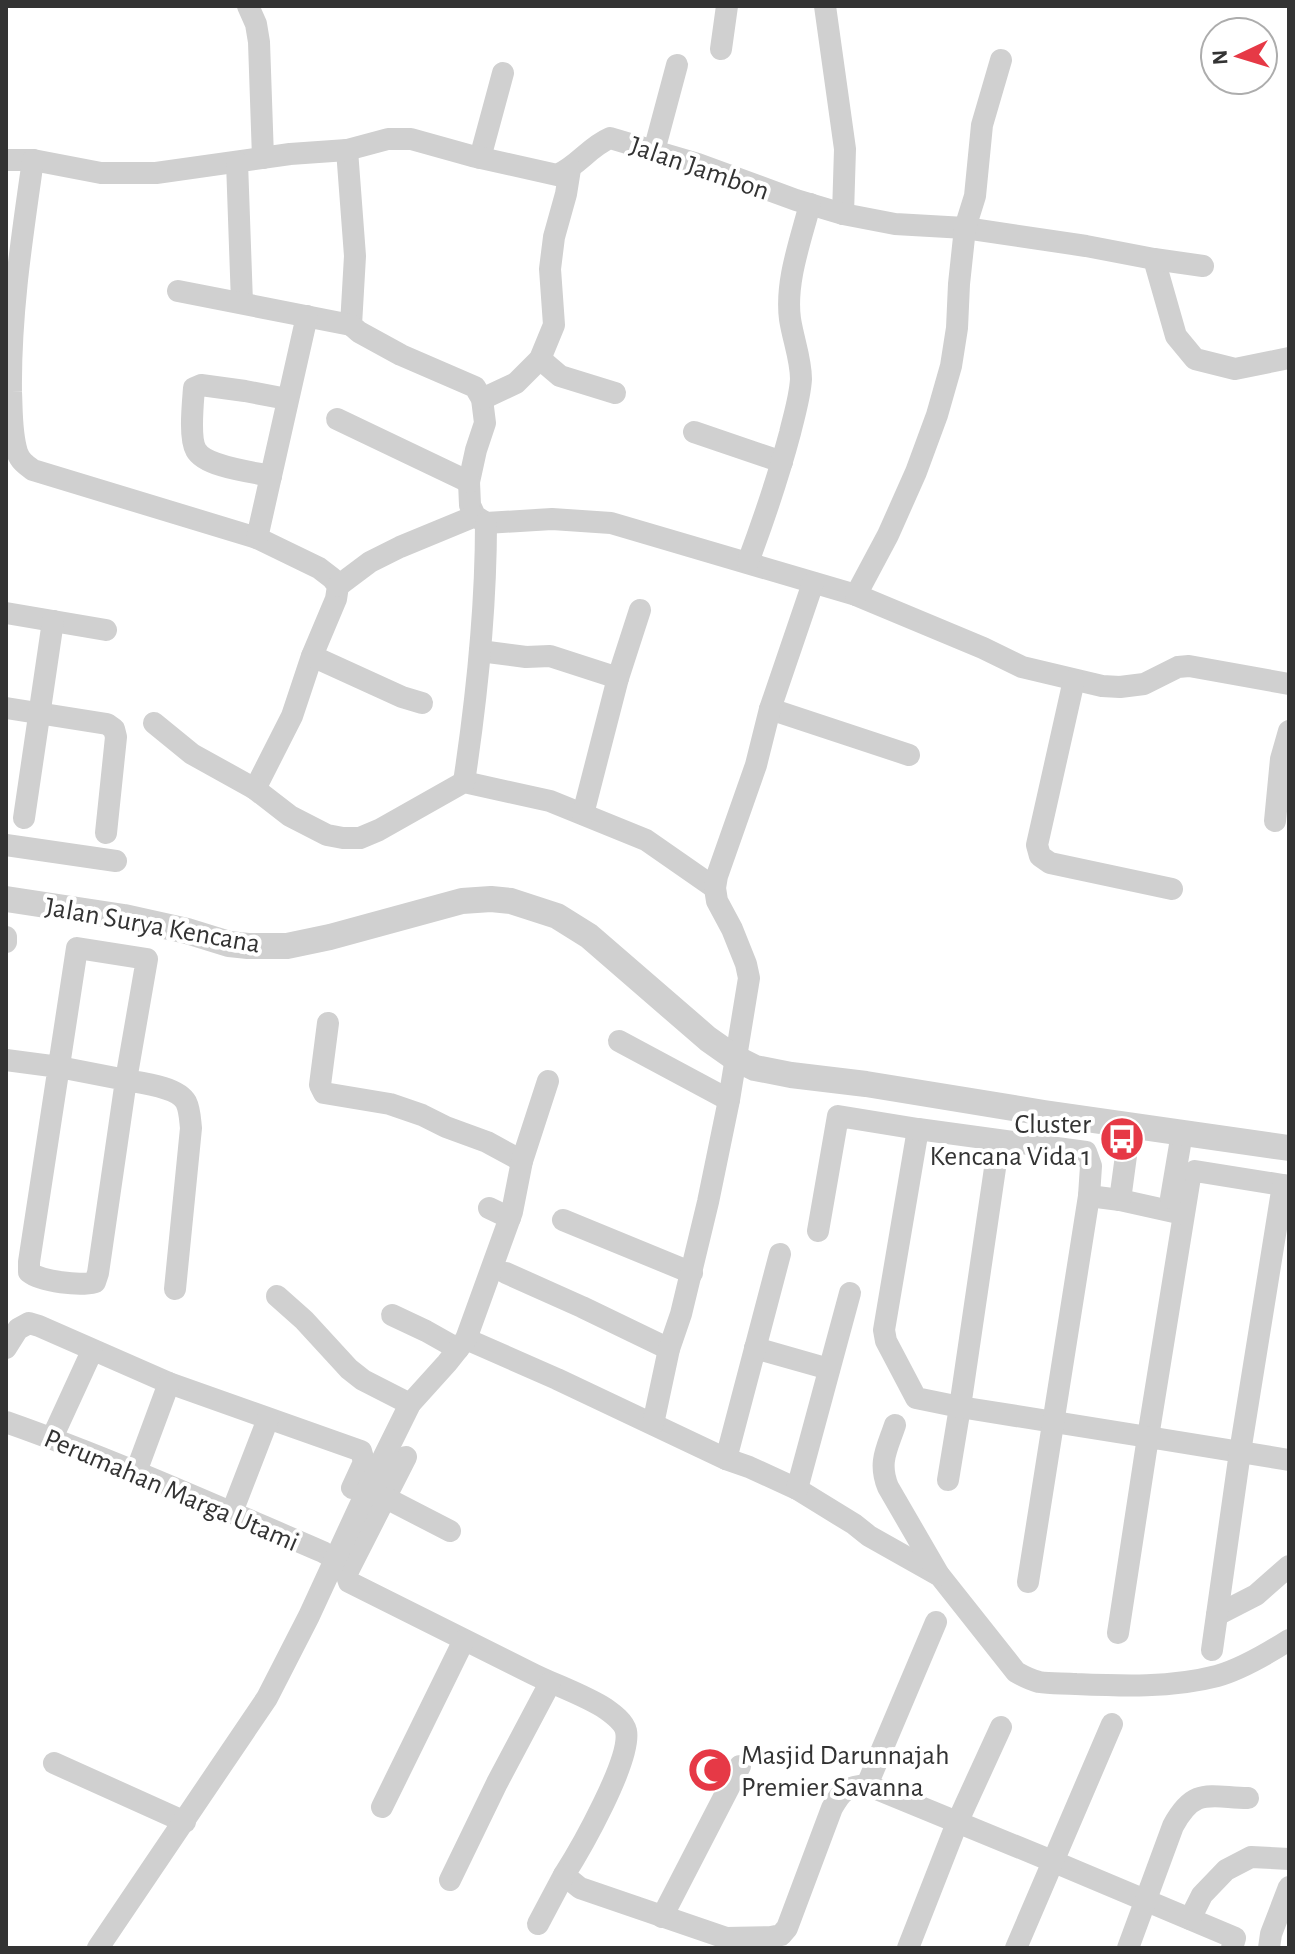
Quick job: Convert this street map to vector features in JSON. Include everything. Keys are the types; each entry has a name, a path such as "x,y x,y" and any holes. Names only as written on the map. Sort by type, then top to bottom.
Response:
{"street":[{"path":"248,6 259,42 263,158"},
{"path":"721,49 727,6"},
{"path":"825,6 845,149 843,214"},
{"path":"856,595 888,535 916,472 951,366 965,228 975,196 982,125 1001,60"},
{"path":"654,151 677,65"},
{"path":"480,158 503,73"},
{"name":"Jalan Jambon","path":"570,169 597,144 610,138 698,164 843,214 895,224 965,228 1203,266"},
{"path":"6,160 33,160 101,173 156,173 290,154 347,150 388,139 411,139 557,175 570,169"},
{"path":"347,150 355,256 351,325"},
{"path":"33,160 10,327 13,428 17,454 23,463 33,470 257,538 319,568 338,586 336,599 292,716 255,789"},
{"path":"237,162 242,303"},
{"path":"482,399 516,383 540,359 554,325 551,258 570,169"},
{"path":"748,562 777,482 801,380 790,317 790,298 793,272 810,204"},
{"path":"1154,259 1176,336 1195,359 1235,369 1289,358"},
{"path":"178,291 351,325 401,355 475,387 482,399 485,423 469,482 470,505 481,520 485,595 464,782"},
{"path":"257,538 307,316"},
{"path":"540,359 560,376 615,393"},
{"path":"271,476 204,459 196,451 193,440 194,388 201,385 287,399"},
{"path":"337,419 469,482"},
{"path":"694,432 782,462"},
{"path":"338,586 380,557 436,532 481,520 552,519 611,523 856,595 1022,667 1074,680 1120,687 1144,684 1178,667 1189,666 1289,684"},
{"path":"653,1424 669,1349 692,1273 729,1100 749,978 737,941 717,901 717,876 756,765 770,709 813,583"},
{"path":"583,814 618,678 640,610"},
{"path":"6,613 106,630"},
{"path":"24,818 53,621"},
{"path":"480,651 526,657 550,656 618,678"},
{"path":"312,656 422,703"},
{"path":"1074,680 1037,845 1040,856 1050,863 1172,889"},
{"path":"6,708 107,724 114,729 116,737 106,833"},
{"path":"770,709 909,755"},
{"path":"154,723 192,754 255,789 290,816 327,835 360,838 464,782 550,801 646,840 715,888"},
{"path":"1275,821 1281,759 1289,731"},
{"path":"6,845 116,861"},
{"name":"Jalan Surya Kencana","path":"6,899 124,917 248,946 287,946 330,937 462,901 511,901 557,916 589,936 708,1039 755,1068 1289,1148"},
{"path":"77,948 147,959 126,1080 95,1282 86,1285 36,1278 29,1272 29,1262 77,948"},
{"path":"328,1023 320,1071 320,1085 324,1093 390,1104 487,1142 522,1161"},
{"path":"619,1041 729,1100"},
{"path":"6,1060 126,1080 174,1091 186,1101 191,1128 175,1289"},
{"path":"329,1556 363,1499 410,1404 462,1344 510,1218 522,1161 548,1081"},
{"path":"818,1231 838,1116 1086,1152 1091,1166 1089,1196 1028,1582"},
{"path":"1120,1200 1130,1126"},
{"path":"918,1129 884,1330 886,1341 916,1398 1289,1460"},
{"path":"1118,1633 1148,1437 1176,1212 1182,1133"},
{"path":"948,1480 999,1141"},
{"path":"1176,1212 1195,1171 1286,1185 1240,1452 1212,1650"},
{"path":"1089,1196 1176,1212"},
{"path":"489,1208 510,1218"},
{"path":"563,1220 692,1273"},
{"path":"726,1459 780,1254"},
{"path":"506,1273 669,1349"},
{"path":"797,1489 850,1293"},
{"path":"277,1296 349,1369 363,1380 410,1404"},
{"path":"392,1315 426,1331 557,1379 797,1489 869,1536 940,1576"},
{"path":"6,1348 18,1329 29,1323 169,1383 361,1451 364,1462 329,1556 267,1698 98,1948"},
{"path":"755,1348 829,1369"},
{"path":"52,1438 92,1351"},
{"path":"136,1472 169,1383"},
{"path":"232,1512 268,1419"},
{"name":"Perumahan Marga Utami","path":"6,1422 136,1472 329,1556"},
{"path":"895,1425 883,1461 883,1474 888,1487 940,1576 1016,1672 1039,1682 1137,1686 1218,1676 1289,1640"},
{"path":"406,1457 348,1571 349,1582 605,1708 626,1730 625,1745 611,1788 538,1924"},
{"path":"386,1498 450,1531"},
{"path":"1217,1615 1256,1595 1289,1566"},
{"path":"867,1785 936,1622"},
{"path":"382,1807 464,1640"},
{"path":"450,1880 550,1683"},
{"path":"1016,1948 1112,1724"},
{"path":"908,1948 957,1823 1001,1727"},
{"path":"54,1763 185,1822"},
{"path":"662,1917 740,1766"},
{"path":"564,1875 580,1888 726,1938 771,1937 780,1942 832,1808 841,1793 851,1786 867,1785 1235,1938 1232,1948"},
{"path":"1128,1948 1181,1810 1191,1800 1202,1797 1248,1798"},
{"path":"1190,1919 1202,1895 1226,1870 1251,1857 1289,1859"},
{"path":"1269,1948 1271,1934 1289,1887"}],"place":[{"name":"Cluster Kencana Vida 1","path":"1122,1139"},
{"name":"Masjid Darunnajah Premier Savanna","path":"710,1770"}]}
